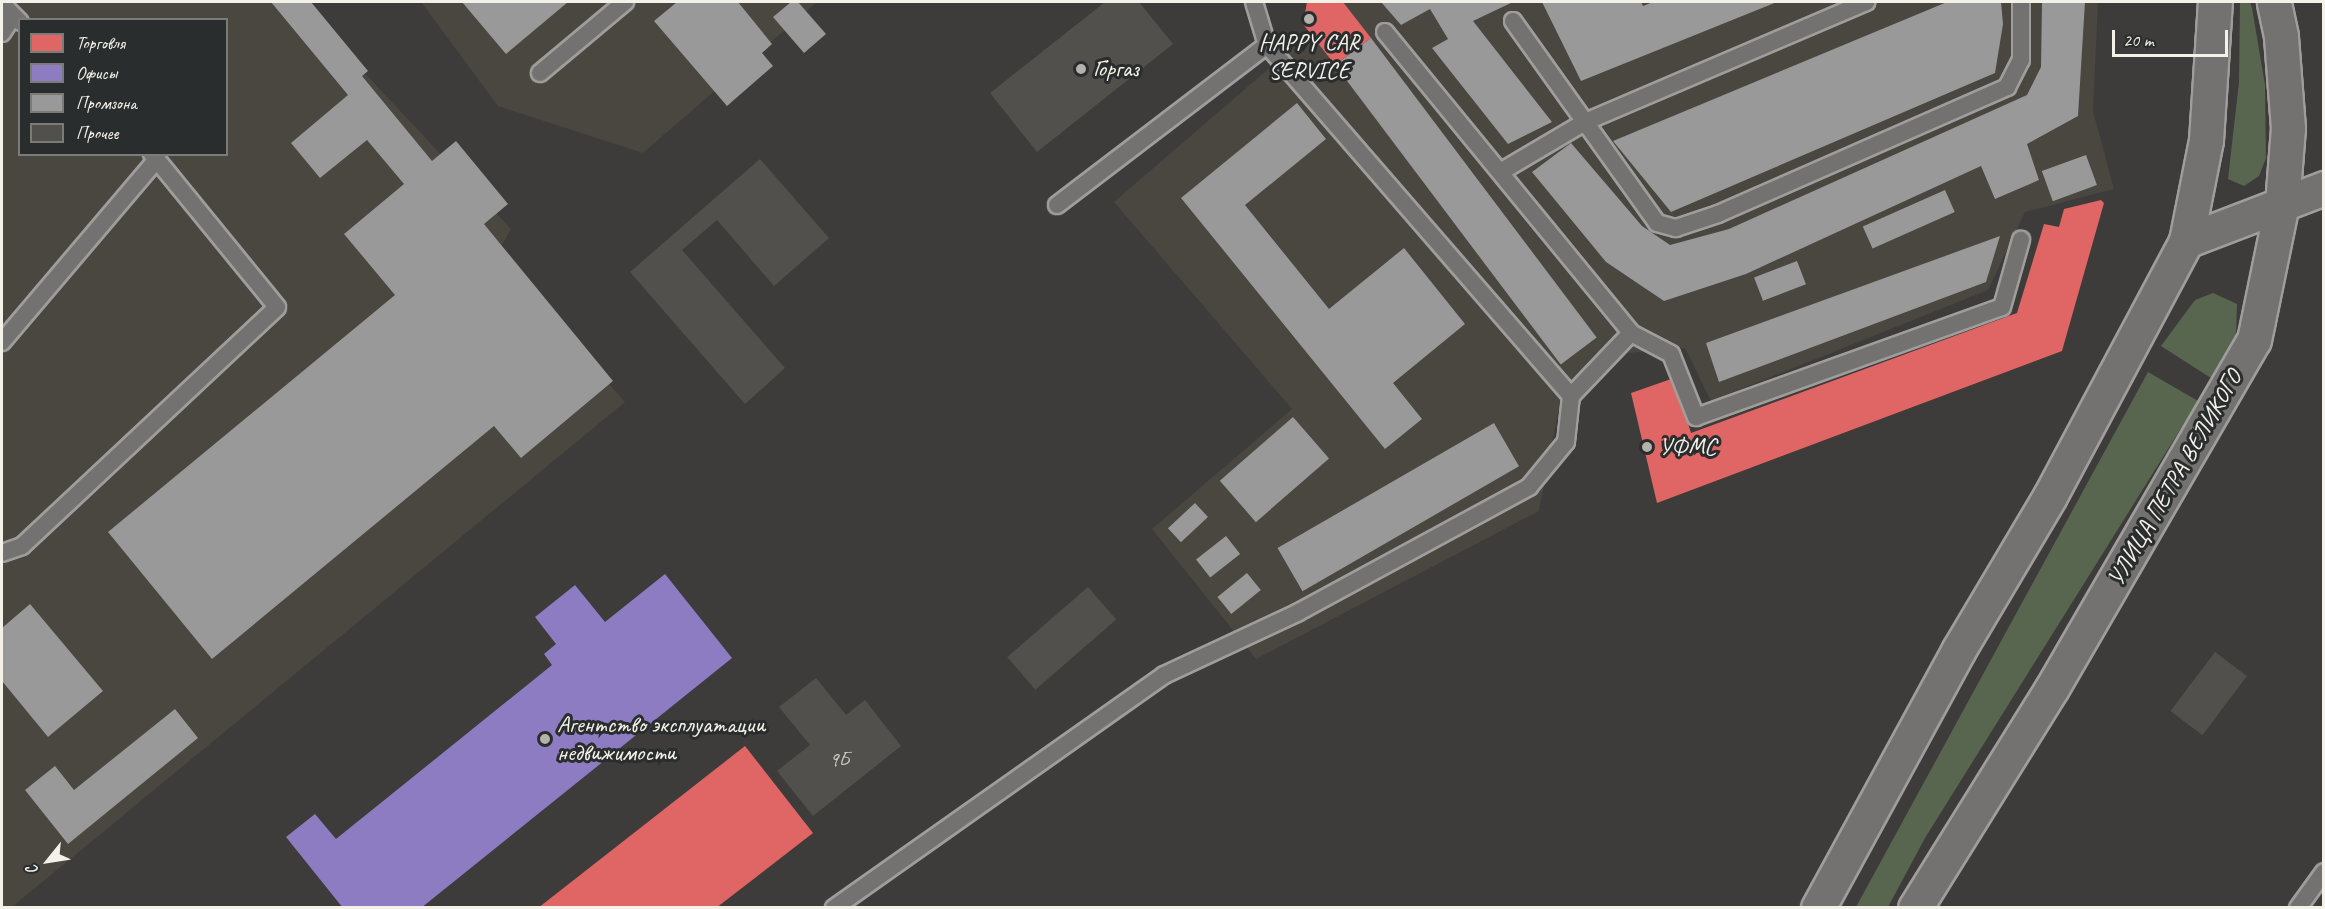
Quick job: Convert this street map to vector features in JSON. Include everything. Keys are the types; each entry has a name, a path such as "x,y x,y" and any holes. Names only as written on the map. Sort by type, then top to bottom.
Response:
{"street":[{"path":"1818,908 1958,651 2050,496 2186,241 2206,140 2215,2"},
{"name":"УЛИЦА ПЕТРА ВЕЛИКОГО","path":"1915,908 2052,688 2254,340 2282,204 2288,128 2281,36 2274,2"},
{"path":"2186,241 2324,188"}],"lane":[{"path":"540,74 625,2"},
{"path":"1254,2 1267,45 1571,396"},
{"path":"1502,171 1585,122 1866,2"},
{"path":"1514,21 1657,223 1676,228 1718,214 2007,87 2021,60 2021,2"},
{"path":"2,33 11,14"},
{"path":"1385,32 1502,171 1538,223 1631,333 1671,354 1696,417 2002,307 2021,240"},
{"path":"1057,206 1267,45"},
{"path":"2,342 154,157 277,307 22,546 2,554"},
{"path":"834,908 1164,675 1297,613 1529,487 1566,442 1571,396 1631,333"},
{"path":"2298,908 2324,872"}],"shaded area":[{"path":"2,2 298,2 511,229 496,256 625,402 12,907 2,908"},
{"path":"421,2 817,2 643,153 498,106"},
{"path":"1346,2 2098,2 2093,111 2114,189 2025,212 1988,290 1711,401 1685,348 1627,353 1558,413 1539,511 1256,659 1152,529 1292,409 1114,202"}],"green space":[{"path":"2240,2 2250,2 2252,8 2265,85 2266,158 2259,176 2244,186 2228,179 2239,82"},
{"path":"2213,293 2237,304 2236,334 2211,378 2161,346 2195,300"},
{"path":"2148,372 2198,401 1925,838 1888,907 1856,907"}],"building: Торговля":[{"path":"1307,2 1343,2 1371,38 1335,65 1303,24"},
{"path":"2101,200 2104,203 2062,351 1657,503 1631,393 1674,378 1691,433 2017,313 2044,224 2059,227 2064,209"},
{"path":"745,746 813,833 716,908 538,908"}],"building: Офисы":[{"name":"Агентство эксплуатации недвижимости","path":"665,574 732,658 421,908 343,908 286,837 315,814 336,839 552,665 544,654 556,644 535,617 575,585 605,622"}],"building: Промзона":[{"path":"271,2 311,2 368,71 362,76 432,161 456,141 508,204 484,224 613,381 521,458 494,426 212,659 108,532 395,295 344,234 404,184 367,140 320,178 291,143 348,95"},
{"path":"462,2 568,2 506,54"},
{"path":"677,2 738,2 772,44 762,53 773,66 727,106 654,21"},
{"path":"791,2 798,2 826,34 804,53 773,17"},
{"path":"1381,2 1513,2 1473,21 1552,122 1508,144 1432,48 1448,39 1430,9 1401,25"},
{"path":"1542,2 1641,2 1643,6 1653,2 1777,2 1581,81"},
{"path":"1947,2 2001,2 2003,24 1995,73 1671,212 1613,141"},
{"path":"2042,2 2085,2 2078,116 2027,144 2039,180 1995,199 1981,166 1746,274 1664,301 1606,262 1532,172 1571,143 1642,226 1670,245 1729,229 2027,95 2041,67"},
{"path":"1371,38 1597,337 1561,365 1335,65"},
{"path":"1297,103 1326,139 1245,205 1329,309 1404,248 1465,324 1393,383 1422,419 1385,449 1181,198"},
{"path":"2086,155 2097,185 2053,201 2042,171"},
{"path":"1945,190 1955,212 1873,249 1863,227"},
{"path":"2000,236 1986,282 1719,382 1706,343"},
{"path":"1797,261 1806,284 1763,301 1754,277"},
{"path":"1293,417 1329,459 1256,522 1220,481"},
{"path":"1494,423 1519,466 1302,591 1277,548"},
{"path":"1195,503 1208,517 1181,542 1168,528"},
{"path":"1226,536 1240,554 1210,578 1196,559"},
{"path":"1247,573 1261,590 1231,614 1217,597"},
{"path":"30,604 103,691 48,737 2,681 2,628"},
{"path":"175,709 198,738 68,844 25,790 55,766 74,790"}],"building: Прочее":[{"name":"Горгаз","path":"1105,2 1139,2 1173,44 1037,152 990,93"},
{"path":"760,159 829,238 774,286 717,220 682,250 785,368 745,404 630,272"},
{"path":"1088,587 1116,619 1035,690 1007,657"},
{"path":"2215,652 2247,676 2202,735 2170,711"},
{"path":"816,678 846,715 865,700 901,746 813,816 777,771 810,745 779,707"}],"place":[{"name":"HAPPY CAR SERVICE","path":"1309,19"},
{"name":"Горгаз","path":"1081,69"},
{"name":"УФМС","path":"1647,447"},
{"name":"Агентство эксплуатации недвижимости","path":"545,739"}]}
